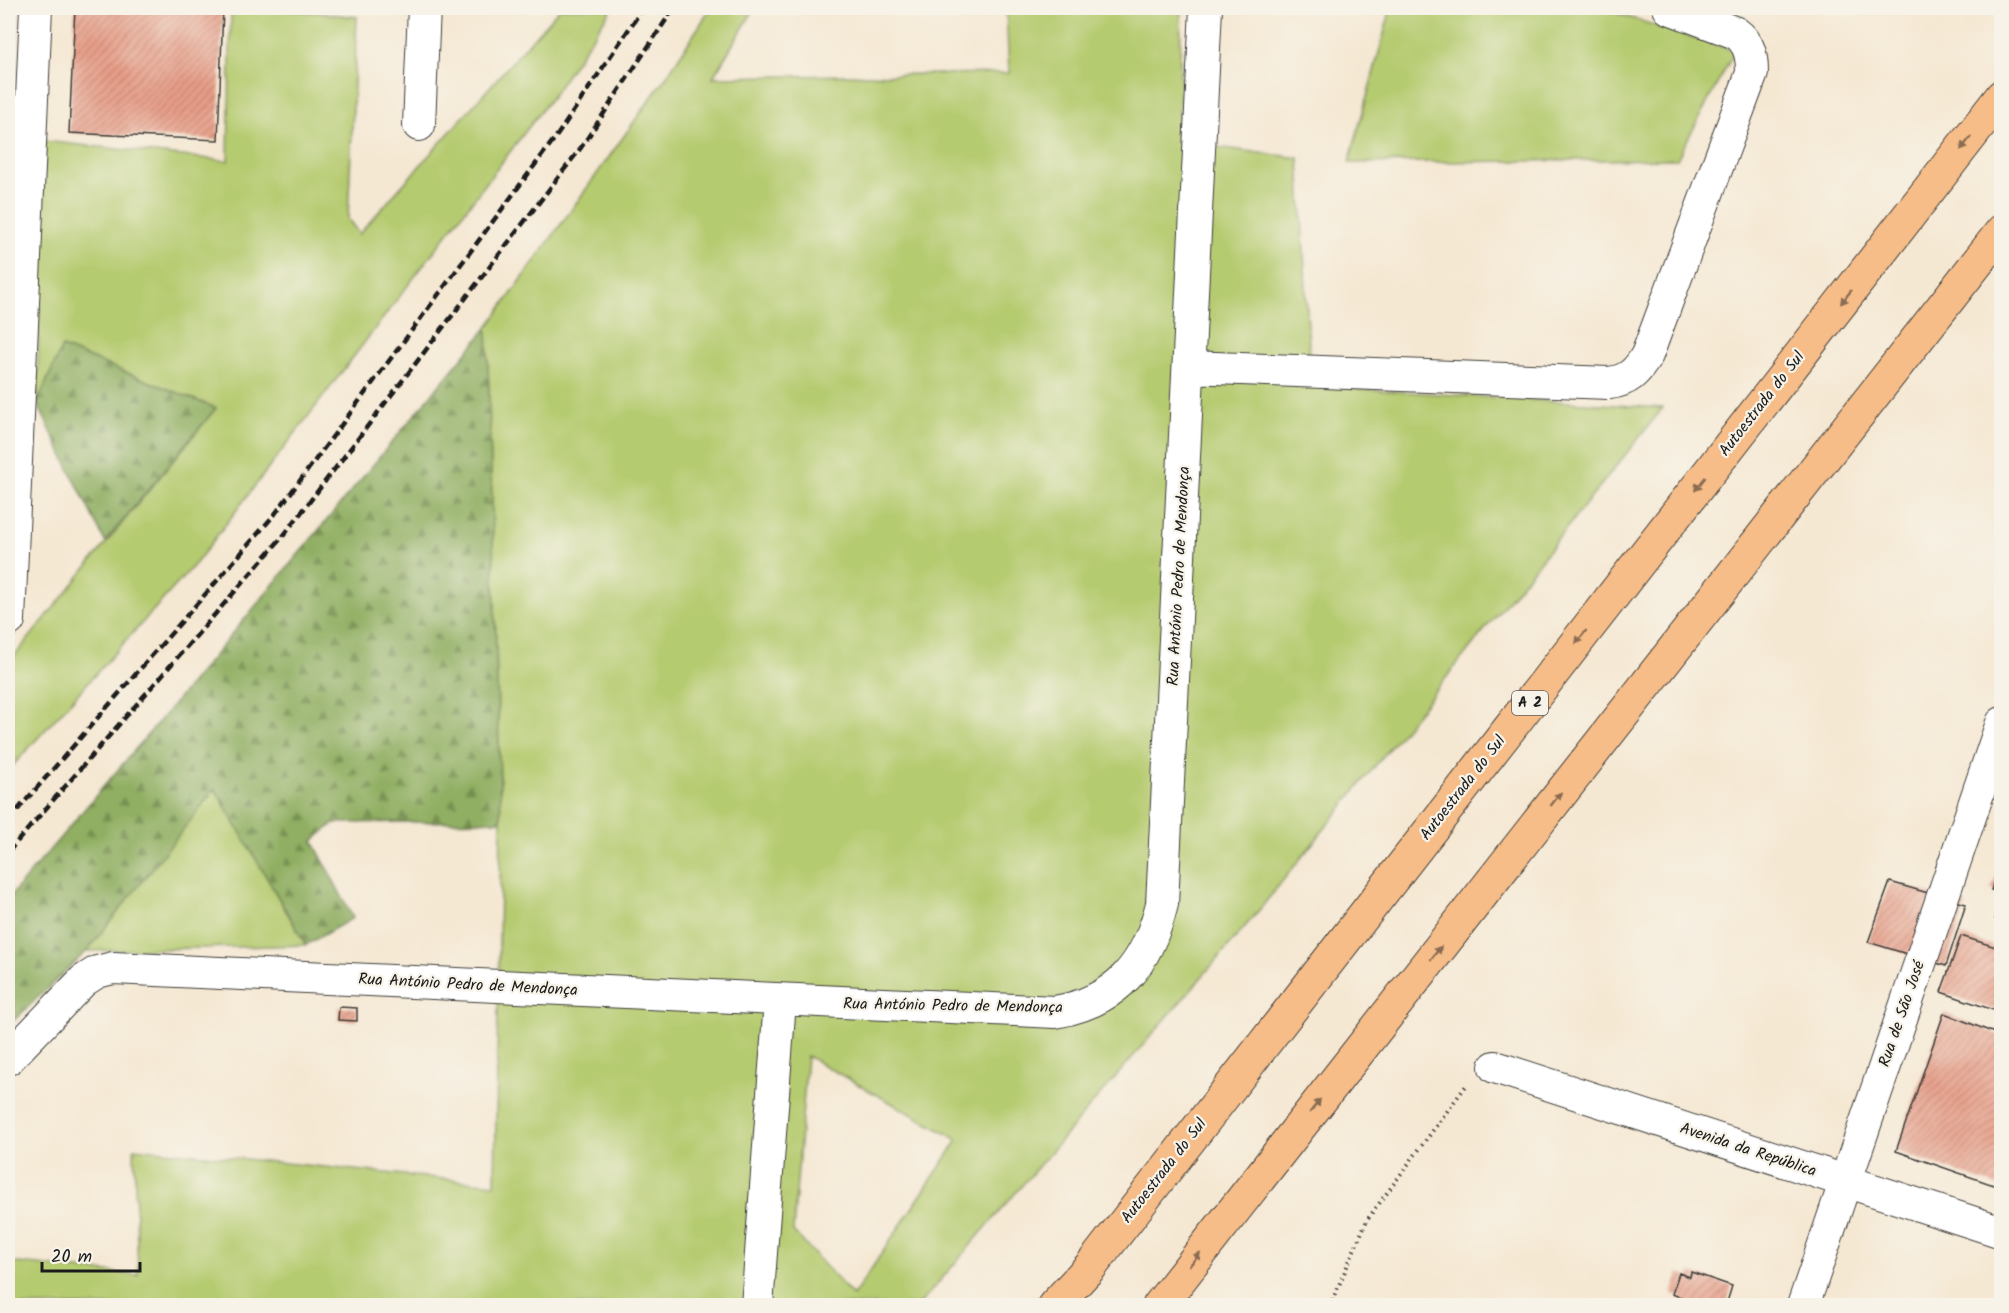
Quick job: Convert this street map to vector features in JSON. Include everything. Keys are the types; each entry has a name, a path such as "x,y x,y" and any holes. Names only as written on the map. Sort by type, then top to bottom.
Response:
{"highway":[{"name":"Autoestrada do Sul","path":"1054,1305 1098,1256 2001,96"},
{"path":"1159,1305 2001,231"}],"street":[{"path":"9,620 36,8"},
{"path":"418,125 424,8"},
{"name":"Rua António Pedro de Mendonça","path":"8,1059 83,981 97,972 113,968 780,1001 1055,1012 1090,1003 1108,992 1134,969 1146,953 1162,904 1206,8"},
{"path":"1190,367 1609,384 1621,382 1633,375 1647,355 1752,73 1749,49 1736,33 1669,8"},
{"name":"Rua de São José","path":"1803,1305 2001,723"},
{"path":"757,1305 780,1001"},
{"name":"Avenida da República","path":"1496,1067 2001,1232"}],"path":[{"path":"1330,1305 1367,1220 1468,1083 1496,1067"}],"green space":[{"path":"231,8 275,8 357,17 348,219 359,234 560,8 612,8 554,94 197,562 8,771 8,664 216,408 62,347 37,403 44,141 228,161"},
{"path":"711,8 755,8 713,77 1009,73 1006,8 1181,8 1179,142 1299,158 1311,386 1663,408 1256,914 919,1305 8,1306 8,1262 138,1275 134,1148 495,1184 501,821 487,328 666,77","holes":["807,1056 958,1140 853,1296 793,1231"]},
{"path":"1391,8 1600,8 1735,51 1677,159 1349,163"},
{"path":"487,328 501,821 334,823 313,841 353,918 306,945 215,789 87,951 8,1026 8,899"},
{"path":"62,347 216,408 105,542 37,403"},
{"path":"215,788 306,945 87,951"}],"building":[{"path":"75,8 223,8 218,140 69,133"},
{"path":"2002,860 2002,893 1991,890"},
{"path":"1890,882 1966,904 1946,966 1868,942"},
{"path":"2002,902 2002,921 1995,919"},
{"path":"1961,936 2002,949 2002,1013 1941,992"},
{"path":"339,1007 357,1008 357,1021 338,1020"},
{"path":"1944,1013 2002,1036 2002,1138 1998,1148 2002,1150 2002,1188 1896,1151"},
{"path":"1691,1272 1732,1286 1727,1302 1736,1306 1680,1306 1683,1298 1672,1294 1679,1273 1690,1277"}],"railway":[{"path":"8,821 275,514 558,134 643,8"},
{"path":"8,852 284,535 580,149 674,8"}]}
